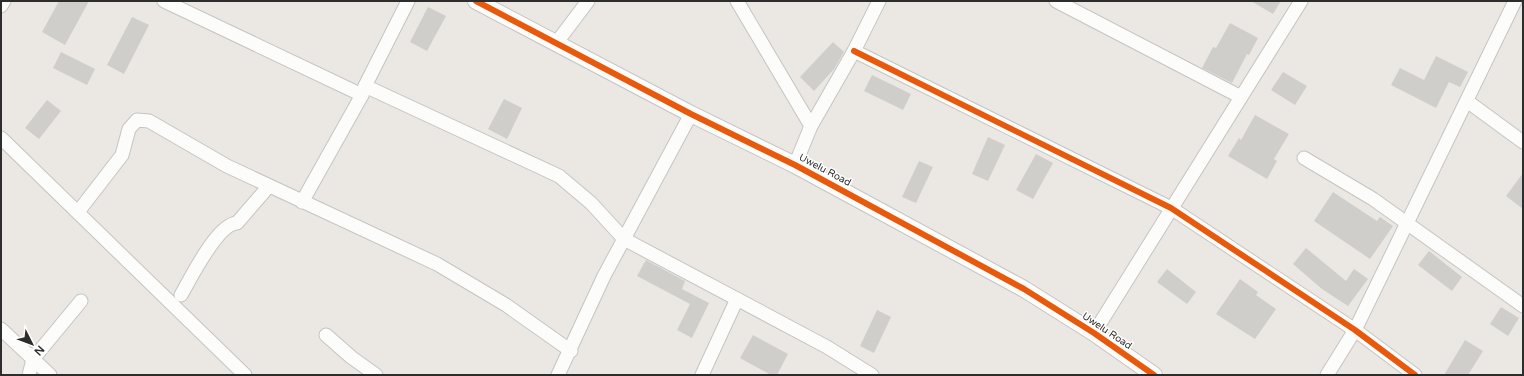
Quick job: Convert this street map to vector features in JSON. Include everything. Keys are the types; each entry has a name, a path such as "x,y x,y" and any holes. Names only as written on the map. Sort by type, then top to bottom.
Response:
{"street":[{"path":"1,6 4,1"},
{"path":"164,1 559,176 591,203 624,239 827,347 872,375"},
{"path":"302,202 363,90 408,1"},
{"name":"Uwelu Road","path":"476,1 557,42 691,114 795,165 1024,289 1094,333 1154,375"},
{"path":"557,42 588,1"},
{"path":"737,1 811,126"},
{"path":"795,165 811,126 854,51 879,1"},
{"path":"1056,1 1241,97"},
{"path":"1094,333 1301,1"},
{"path":"1327,375 1355,330 1515,1"},
{"path":"854,51 1171,208 1355,330 1415,375"},
{"path":"1467,101 1523,142"},
{"path":"558,375 571,351 604,276 691,114"},
{"path":"78,212 122,155 129,129 136,120 149,121 227,166 437,264 506,305 571,351"},
{"path":"1,138 78,212 237,372"},
{"path":"1304,158 1373,199 1523,306"},
{"path":"182,295 209,249 225,229 232,224 238,223 269,186"},
{"path":"702,375 737,299"},
{"path":"28,375 33,359 81,301"},
{"path":"1,329 50,375"},
{"path":"326,334 351,357 376,375"}],"building":[{"path":"59,1 89,1 65,45 42,32"},
{"path":"1251,1 1281,1 1273,14"},
{"path":"428,7 446,16 427,51 410,42"},
{"path":"132,17 149,25 124,74 107,65"},
{"path":"1230,23 1258,38 1249,55 1247,54 1232,83 1202,68 1213,47 1216,48"},
{"path":"833,42 844,52 834,69 814,91 800,77"},
{"path":"61,52 95,69 87,85 53,68"},
{"path":"1436,56 1468,72 1460,87 1449,82 1436,108 1391,85 1400,68 1424,80"},
{"path":"1283,72 1307,86 1295,105 1271,90"},
{"path":"872,75 911,94 903,110 864,91"},
{"path":"504,99 522,108 507,139 488,129"},
{"path":"47,100 61,111 39,139 25,128"},
{"path":"1255,115 1289,134 1274,159 1277,161 1267,179 1228,156 1239,138 1241,140"},
{"path":"988,137 1005,145 988,181 972,174"},
{"path":"1036,154 1053,163 1033,199 1016,190"},
{"path":"919,161 933,167 916,203 902,197"},
{"path":"1523,173 1523,209 1506,196"},
{"path":"1333,192 1377,221 1380,217 1393,226 1370,259 1314,221"},
{"path":"1306,248 1346,281 1354,269 1368,279 1348,306 1322,289 1293,264"},
{"path":"1429,251 1462,277 1452,291 1418,265"},
{"path":"646,260 685,281 682,289 709,303 692,338 677,330 690,304 637,276"},
{"path":"1167,269 1196,292 1187,304 1157,282"},
{"path":"1240,279 1258,292 1256,295 1276,309 1255,339 1216,314"},
{"path":"1501,307 1519,318 1508,336 1490,324"},
{"path":"877,310 891,317 874,353 860,346"},
{"path":"753,335 788,354 777,375 771,375 740,358"},
{"path":"1465,340 1483,351 1468,375 1444,375"}],"cycle path":[{"path":"476,1 691,114 795,165 1024,289 1094,333 1154,375"},
{"path":"854,51 1171,208 1355,330 1415,375"}]}
